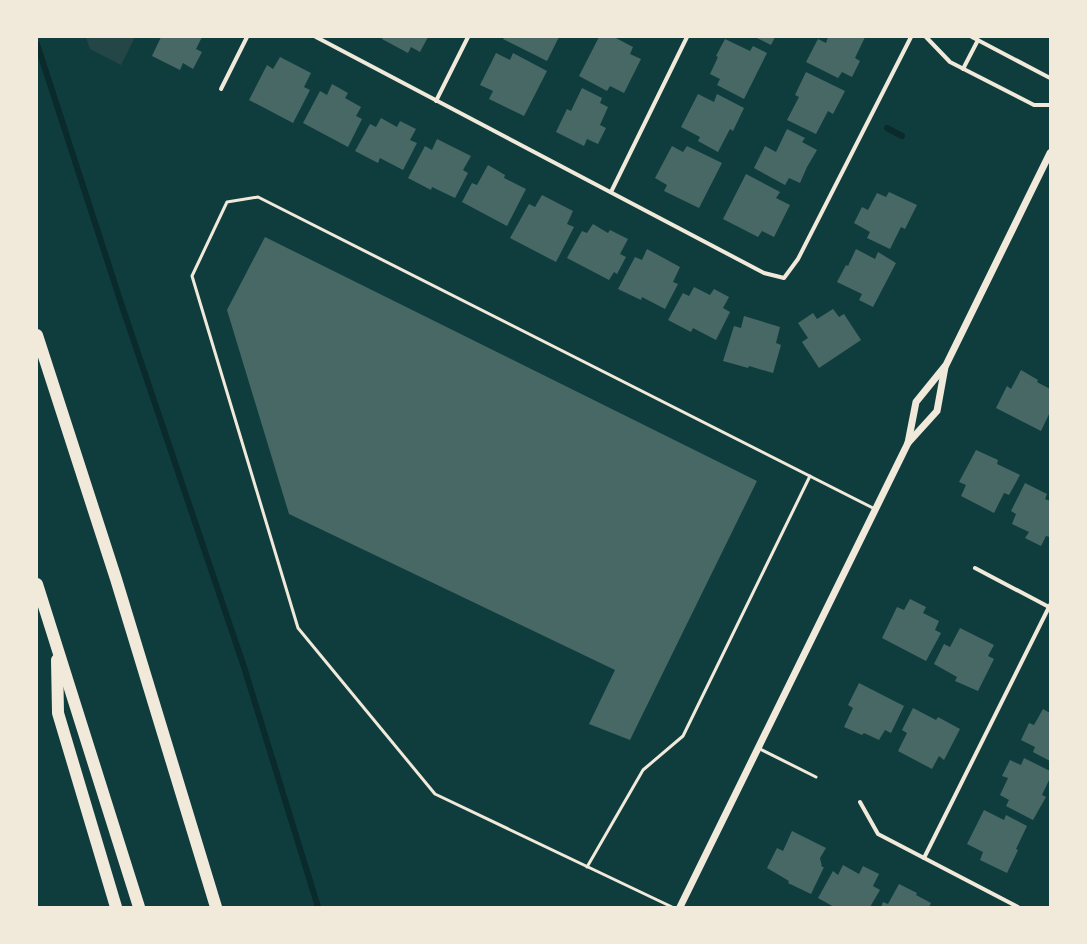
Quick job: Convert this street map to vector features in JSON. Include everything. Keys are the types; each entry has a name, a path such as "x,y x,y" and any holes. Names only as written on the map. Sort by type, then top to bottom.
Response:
{"highway":[{"path":"37,335 116,579 216,907"},
{"path":"37,584 139,907"},
{"path":"57,647 58,712 116,907"}],"street":[{"path":"221,89 247,37"},
{"path":"316,37 764,273 784,278 798,259 911,37"},
{"path":"436,101 468,37"},
{"path":"611,192 688,37"},
{"path":"926,37 950,62 1034,105 1050,105"},
{"path":"972,37 1050,78"},
{"path":"963,69 978,40"},
{"path":"680,907 908,443 916,402 946,365 1050,154"},
{"path":"908,443 937,411 946,365"},
{"path":"924,858 1049,606 975,568"},
{"path":"860,802 878,834 1018,907"}],"lane":[{"path":"672,907 435,794 298,628 192,276 227,202 258,197 875,509"},
{"path":"587,867 643,770 683,736 810,476"},
{"path":"758,748 816,777"}],"shaded area":[{"path":"86,37 135,37 121,65 90,49"}],"building":[{"path":"161,37 202,37 196,49 202,52 193,69 183,63 180,70 152,56"},
{"path":"383,37 428,37 420,52 411,47 408,53 382,39"},
{"path":"505,37 559,37 547,61 503,39"},
{"path":"599,37 614,37 633,47 630,54 641,59 624,93 610,86 607,91 579,76"},
{"path":"755,37 775,37 771,45"},
{"path":"828,37 865,37 855,58 860,61 852,77 842,72 838,78 806,62 818,39 826,43"},
{"path":"725,39 750,51 753,46 767,53 744,99 717,85 720,79 710,74 718,57 716,56"},
{"path":"496,53 510,60 513,53 547,71 524,116 489,99 493,91 480,85"},
{"path":"280,57 311,73 304,87 310,90 293,123 249,100 267,65 273,69"},
{"path":"806,72 845,91 833,114 828,111 816,134 787,120 799,97 795,95"},
{"path":"332,84 348,93 345,98 361,107 356,116 362,119 348,147 303,123 320,91 327,95"},
{"path":"582,88 602,98 600,103 608,107 600,125 606,128 598,144 587,139 584,146 556,132 567,109 571,111"},
{"path":"698,94 714,102 717,94 744,108 733,131 730,129 718,152 698,141 700,137 681,127"},
{"path":"381,118 397,127 400,121 416,129 410,140 417,143 403,170 380,158 378,163 355,151 370,124 376,127"},
{"path":"787,129 805,138 802,142 817,150 800,183 789,178 785,185 754,168 765,146 776,152"},
{"path":"437,139 471,156 463,170 468,173 455,198 432,187 431,190 408,178 425,146 432,150"},
{"path":"672,146 683,152 687,146 722,163 699,208 664,191 667,185 655,178"},
{"path":"488,165 505,175 504,178 526,189 507,226 462,202 472,183 477,185"},
{"path":"746,174 780,192 776,198 790,205 774,237 762,231 758,237 723,219"},
{"path":"889,192 917,205 905,229 901,227 890,249 867,238 870,232 854,223 862,207 868,210 877,193 886,197"},
{"path":"542,195 573,211 567,224 574,227 556,262 510,238 529,204 535,207"},
{"path":"593,224 608,233 610,230 628,239 620,254 626,257 617,274 614,272 609,280 567,258 582,231 587,233"},
{"path":"265,237 757,481 630,740 589,724 615,670 289,514 227,310"},
{"path":"647,249 680,267 673,282 678,284 665,309 642,297 641,300 618,289 635,257 642,260"},
{"path":"856,249 875,259 878,252 896,263 873,307 859,300 862,294 837,282 846,265 848,266"},
{"path":"694,287 710,295 714,289 729,297 723,308 730,312 716,340 693,328 691,332 668,320 683,293 689,296"},
{"path":"833,309 839,317 844,314 861,340 819,368 802,342 808,338 798,323 813,313 817,319"},
{"path":"744,316 780,327 776,343 781,345 773,373 749,366 748,368 723,361 734,326 741,328"},
{"path":"1021,370 1038,380 1037,382 1050,389 1050,412 1041,431 996,408 1007,386 1011,389"},
{"path":"976,450 998,460 997,464 1020,475 1009,495 1004,493 994,513 961,496 966,485 959,482"},
{"path":"1025,483 1047,494 1045,499 1050,501 1050,537 1046,536 1041,546 1025,538 1029,532 1012,524 1016,514 1011,511"},
{"path":"910,599 926,607 923,613 939,621 935,630 941,633 926,661 882,638 897,607 904,610"},
{"path":"960,628 994,645 988,656 994,659 978,691 955,681 957,677 934,664 944,644 950,647"},
{"path":"859,683 904,706 891,733 885,730 879,740 864,733 862,735 844,727 853,708 848,705"},
{"path":"913,708 936,720 938,717 960,729 944,760 939,756 932,769 898,751 907,733 902,730"},
{"path":"1043,709 1050,713 1050,761 1033,752 1035,747 1021,740 1029,723 1034,725"},
{"path":"1024,758 1050,771 1050,778 1042,795 1046,797 1033,820 1006,806 1009,800 1000,795 1008,778 1002,776 1010,760 1021,765"},
{"path":"984,810 1004,820 1006,815 1027,826 1007,873 980,860 983,852 967,844"},
{"path":"792,831 826,848 820,858 822,867 824,867 811,894 788,883 789,881 767,868 777,848 783,851"},
{"path":"843,865 859,874 863,866 879,874 873,886 880,890 870,907 834,907 818,898 833,871 838,875"},
{"path":"899,884 917,893 916,895 931,903 929,907 881,907 883,902 888,904"}],"waterway":[{"path":"37,44 121,303 244,667 318,907"},
{"path":"887,128 902,136"}]}
